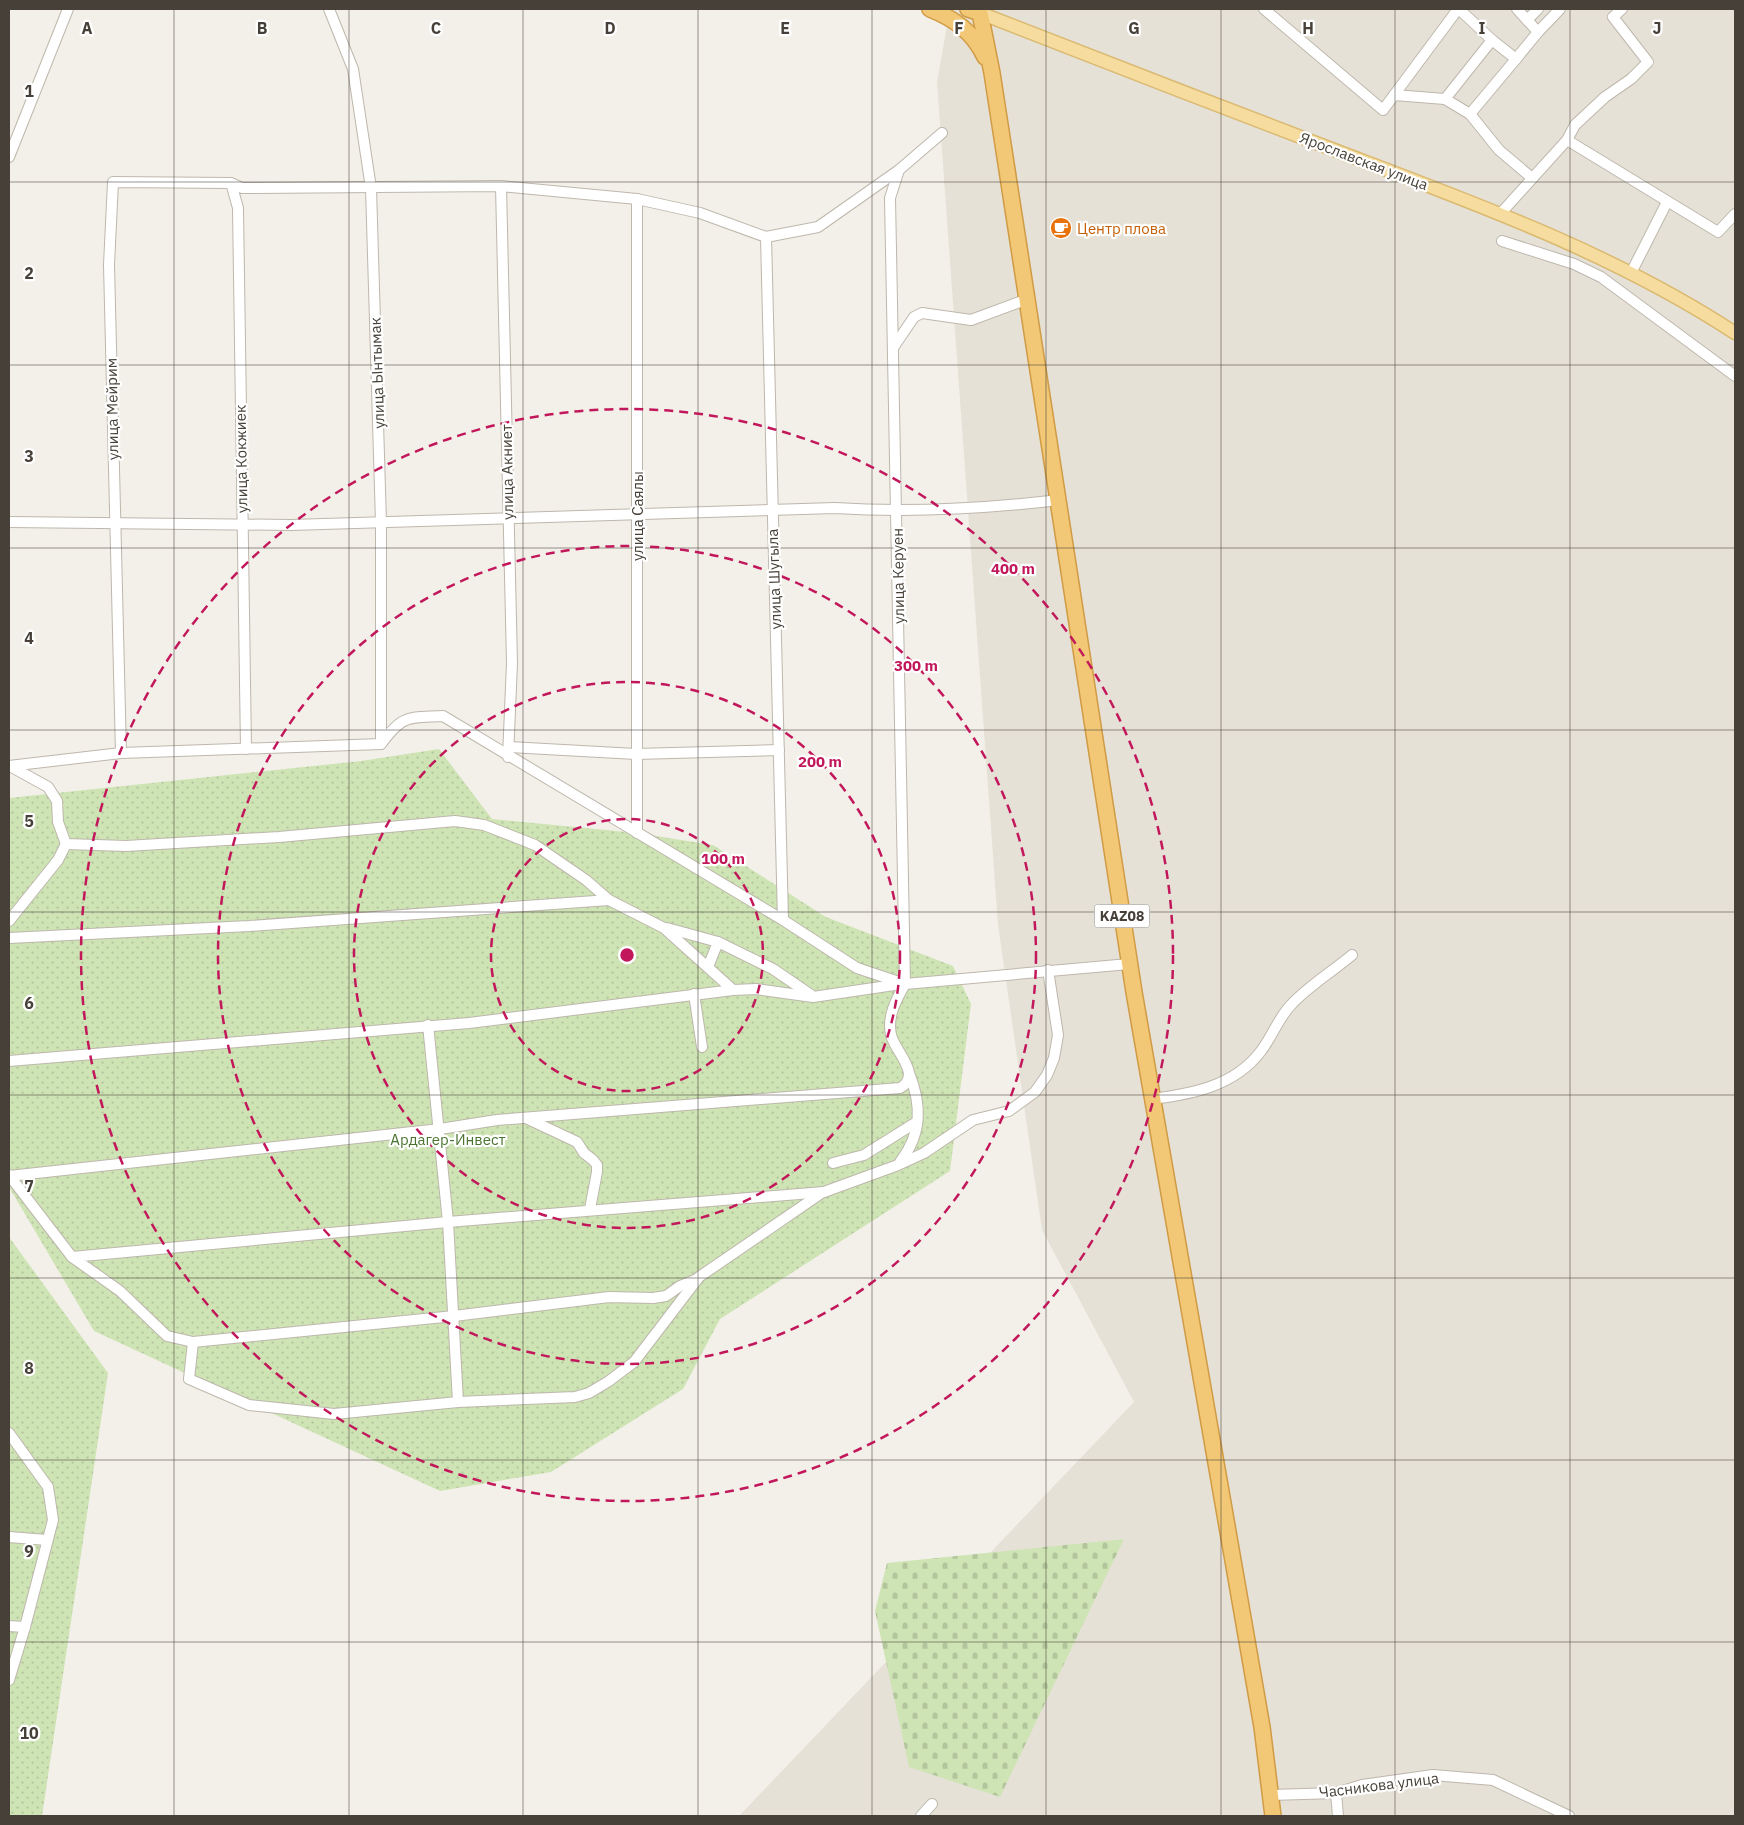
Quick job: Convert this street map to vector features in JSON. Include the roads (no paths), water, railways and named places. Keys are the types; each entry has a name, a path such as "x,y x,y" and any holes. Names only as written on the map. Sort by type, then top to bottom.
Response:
{"highway":[{"path":"930,9 965,28 979,45 992,73"},
{"name":"KAZ08","path":"976,10 992,73 1129,964 1262,1727 1273,1816"}],"main road":[{"name":"Ярославская улица","path":"976,10 1501,213 1631,273 1694,306 1735,333"}],"street":[{"path":"9,157 68,9"},
{"name":"улица Ынтымак","path":"329,9 353,68 371,188 381,523 381,744"},
{"path":"1264,9 1383,110 1459,9 1492,40 1516,59"},
{"path":"1517,9 1538,32"},
{"path":"1527,20 1538,9"},
{"path":"1470,114 1538,32 1560,9"},
{"path":"1501,213 1566,140 1575,125 1605,97 1631,80 1648,62 1613,17 1622,9"},
{"path":"1445,99 1492,40"},
{"path":"1394,95 1445,99 1470,114 1499,150 1532,178"},
{"path":"231,183 242,188 501,186 637,200 700,213 766,237 818,227 899,170 942,134"},
{"path":"1566,140 1718,232 1735,214"},
{"name":"улица Керуен","path":"899,170 890,198 904,984"},
{"name":"улица Мейрим","path":"121,753 109,265 113,182 231,183"},
{"name":"улица Кокжиек","path":"231,183 238,208 246,749"},
{"name":"улица Акниет","path":"501,186 512,663 508,752"},
{"name":"улица Саялы","path":"637,200 637,833"},
{"path":"1631,273 1667,202"},
{"name":"улица Шугыла","path":"766,237 783,920"},
{"path":"1502,241 1574,264 1600,277 1735,376"},
{"path":"893,348 914,317 922,313 971,320 1028,299"},
{"path":"9,522 291,525 835,508 897,512 982,509 1059,500"},
{"path":"9,766 121,753 381,744 393,727 407,718 443,716 508,752 637,833 783,920 857,968 904,984"},
{"path":"508,752 636,754 779,750"},
{"path":"9,766 48,787 57,801 58,822 66,844 58,860 9,921"},
{"path":"66,844 126,846 270,838 455,821 484,825 535,845 586,880 609,900 664,928 718,942 773,968 813,997"},
{"path":"9,938 249,926 609,900"},
{"path":"664,928 732,990"},
{"path":"708,967 718,942"},
{"path":"1152,1099 1195,1093 1225,1081 1260,1051 1288,1008 1306,990 1352,955"},
{"path":"9,1061 479,1022 732,990 756,989 813,997 904,984 1129,964"},
{"path":"9,1175 72,1258 120,1292 167,1336 193,1342 454,1316 608,1297 653,1298 666,1296 680,1286 697,1279 824,1192 898,1165 924,1153 972,1120 1009,1111 1035,1092 1047,1075 1054,1058 1058,1035 1048,970"},
{"path":"898,1165 912,1142 919,1106 918,1094 891,1034 892,1008 904,984"},
{"path":"694,994 702,1046"},
{"path":"428,1025 448,1222 458,1402"},
{"path":"9,1175 527,1118 900,1088 906,1085 909,1072"},
{"path":"527,1118 577,1142 584,1153 597,1165 590,1209"},
{"path":"833,1163 864,1155 915,1123"},
{"path":"72,1258 590,1209 824,1192"},
{"path":"193,1342 190,1379 249,1405 334,1414 458,1402 575,1397 589,1393 634,1362 697,1279"},
{"path":"9,1680 53,1520 48,1487 10,1438"},
{"path":"9,1537 47,1540"},
{"path":"9,1626 25,1627"},
{"name":"Часникова улица","path":"1271,1795 1336,1793 1362,1785 1433,1775 1493,1780 1570,1816"},
{"path":"1336,1793 1338,1816"},
{"path":"921,1816 932,1804"}],"place":[{"name":"Центр плова","path":"1061,228"}],"park label":[{"name":"Ардагер-Инвест","path":"448,1139"}]}
